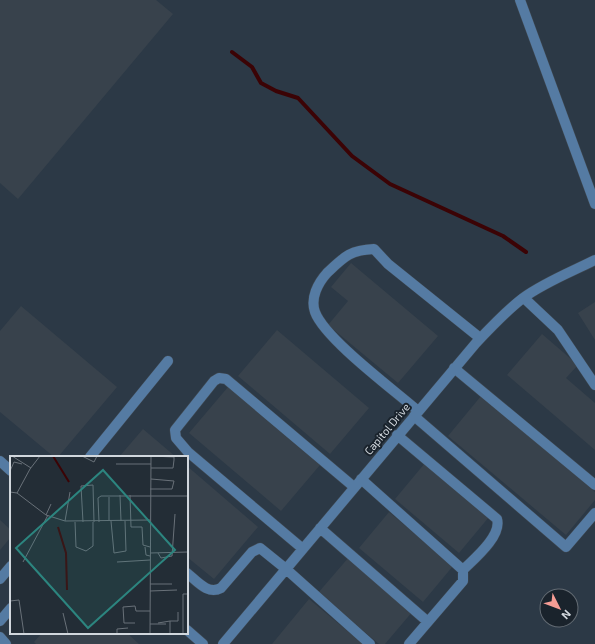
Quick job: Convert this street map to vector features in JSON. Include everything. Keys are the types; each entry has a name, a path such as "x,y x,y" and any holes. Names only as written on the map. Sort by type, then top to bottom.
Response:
{"street":[{"path":"520,0 595,204"},
{"path":"480,338 388,264 374,249 359,250 345,255 325,275 313,295 314,311 321,323 347,351 566,547 595,513"},
{"name":"Capitol Drive","path":"223,644 480,338 524,298 595,260"},
{"path":"524,298 558,330 595,384"},
{"path":"91,456 168,362"},
{"path":"454,368 595,485"},
{"path":"302,549 188,452 176,438 175,430 214,381 219,378 226,378 464,570"},
{"path":"398,435 497,519 498,524 494,537 464,570 463,581 409,644"},
{"path":"0,461 10,471"},
{"path":"320,528 428,622"},
{"path":"188,574 208,590 215,591 222,588 252,552 260,548 286,569 370,644"},
{"path":"0,579 10,567"},
{"path":"0,621 10,609"},
{"path":"188,631 203,644"},
{"path":"0,637 6,644"}],"shaded area":[{"path":"0,0 595,0 595,644 0,644"}],"building":[{"path":"0,0 156,0 173,14 18,199 0,183"},
{"path":"351,263 438,336 398,383 328,325 348,301 331,287"},
{"path":"595,302 595,340 578,313"},
{"path":"21,306 117,387 59,456 53,456 0,412 0,331"},
{"path":"277,330 369,408 330,454 238,376"},
{"path":"542,334 578,365 566,378 595,403 595,450 507,375"},
{"path":"228,387 320,465 281,511 189,433"},
{"path":"481,396 595,492 595,500 566,535 448,436"},
{"path":"143,429 175,456 120,456"},
{"path":"425,463 489,517 459,553 395,499"},
{"path":"188,467 258,527 214,579 188,558"},
{"path":"389,512 453,566 423,602 359,548"},
{"path":"0,520 10,529 10,538 0,550"},
{"path":"349,557 413,611 385,644 379,644 318,593"},
{"path":"309,599 363,644 272,644"},
{"path":"41,634 128,634 139,644 36,644 34,642"}],"waterway":[{"path":"232,52 252,67 261,83 276,91 298,98 352,156 390,184 503,236 526,252"}]}
